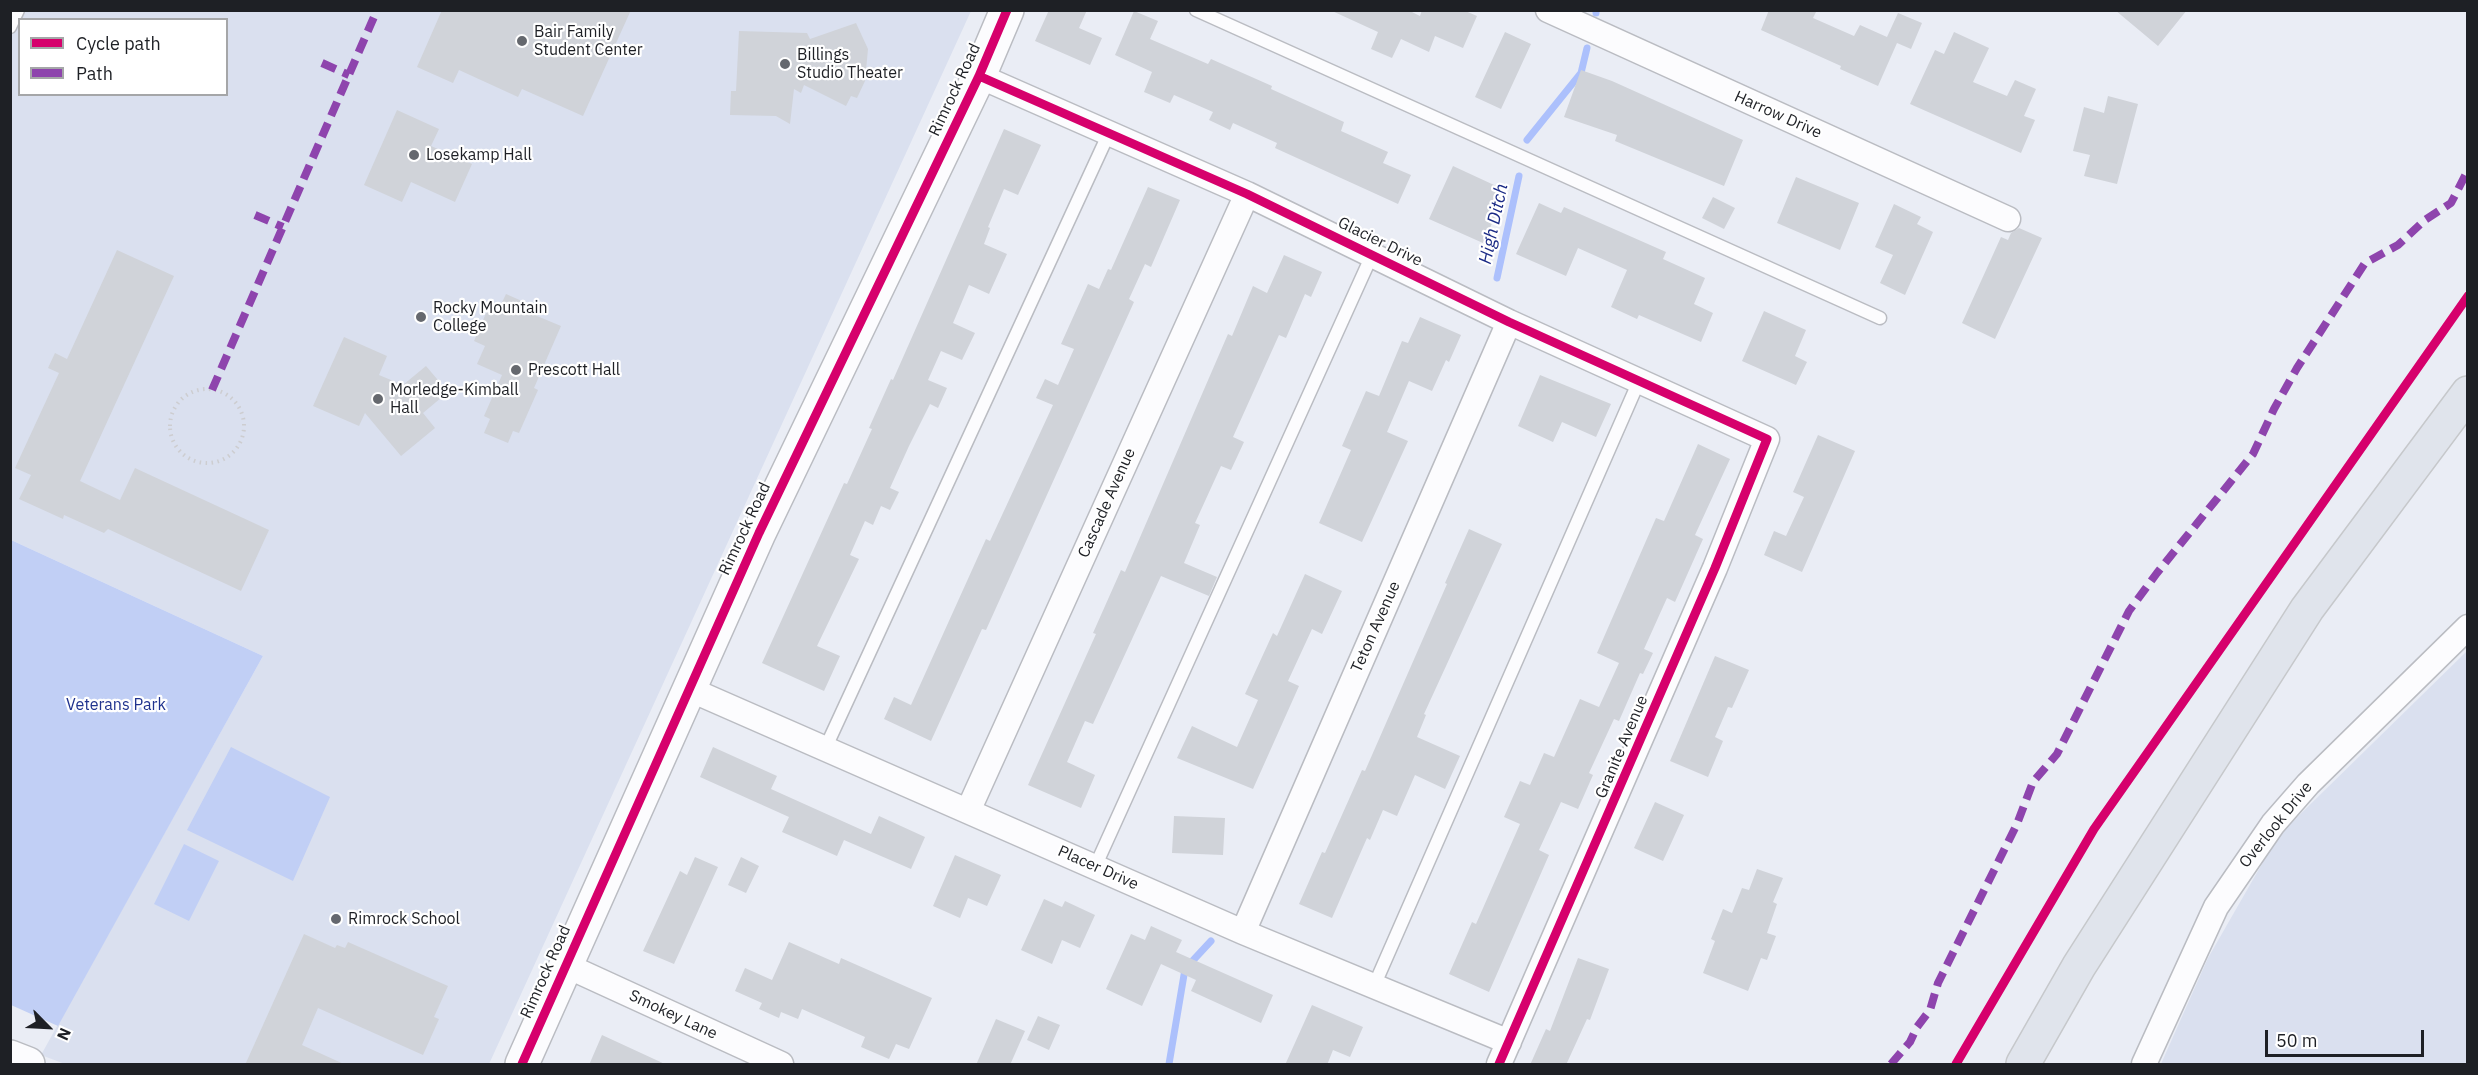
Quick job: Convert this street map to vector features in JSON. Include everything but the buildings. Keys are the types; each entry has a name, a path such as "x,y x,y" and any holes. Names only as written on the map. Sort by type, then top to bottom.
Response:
{"highway":[{"path":"2023,1065 2079,966 2307,609 2468,393"}],"main road":[{"name":"Rimrock Road","path":"522,1065 763,525 978,76 1007,10"},
{"path":"10,1057 28,1065"}],"street":[{"name":"Harrow Drive","path":"1548,10 2008,219"},
{"name":"Glacier Drive","path":"978,76 1247,194 1509,322 1767,439"},
{"name":"Cascade Avenue","path":"968,811 1247,194"},
{"name":"Teton Avenue","path":"1243,932 1509,322"},
{"name":"Granite Avenue","path":"1499,1065 1715,568 1767,439"},
{"name":"Overlook Drive","path":"2144,1065 2216,907 2273,824 2308,784 2468,627"},
{"name":"Placer Drive","path":"688,689 1243,932 1509,1042"},
{"name":"Smokey Lane","path":"565,965 781,1065"}],"lane":[{"path":"10,27 18,10"},
{"path":"1196,10 1880,318"},
{"path":"825,749 1109,133"},
{"path":"1095,867 1372,255"},
{"path":"1374,986 1638,381"}],"path":[{"path":"206,389 218,391 229,396 238,405 243,416 242,440 235,451 226,458 214,463 202,463 180,452 172,436 171,418 176,407 194,392 206,389"}],"shaded area":[{"name":"Rocky Mountain College","path":"11,11 971,11 489,1064 65,1064 41,1055 263,656 11,540"},
{"path":"2467,651 2467,1064 2161,1064 2208,958 2278,836"}],"green space":[{"name":"Veterans Park","path":"11,540 263,656 58,1026 11,1005"},
{"path":"231,747 330,797 293,881 187,830"},
{"path":"184,844 219,861 189,921 154,904"}],"waterway":[{"name":"High Ditch","path":"1527,140 1581,73 1587,48"},
{"name":"High Ditch","path":"1497,278 1519,176"},
{"name":"High Ditch","path":"1169,1064 1185,969 1211,941"}],"marked path":[{"path":"212,390 377,10"},
{"path":"322,63 349,75"},
{"path":"1891,1064 1910,1042 1917,1027 1930,1010 1938,983 2017,824 2033,782 2057,754 2129,611 2253,454 2274,409 2297,368 2365,263 2398,245 2425,220 2451,203 2468,170"},
{"path":"255,215 283,227"}],"cycle path":[{"path":"522,1064 759,533 979,76 1007,10"},
{"path":"979,76 1247,194 1509,322 1767,439 1715,568 1499,1064"},
{"path":"1956,1064 2094,829 2468,296"}],"place":[{"name":"Bair Family Student Center","path":"522,41"},
{"name":"Billings Studio Theater","path":"785,64"},
{"name":"Losekamp Hall","path":"414,155"},
{"name":"Rocky Mountain College","path":"421,317"},
{"name":"Prescott Hall","path":"516,370"},
{"name":"Morledge-Kimball Hall","path":"378,399"},
{"name":"Rimrock School","path":"336,919"}]}
